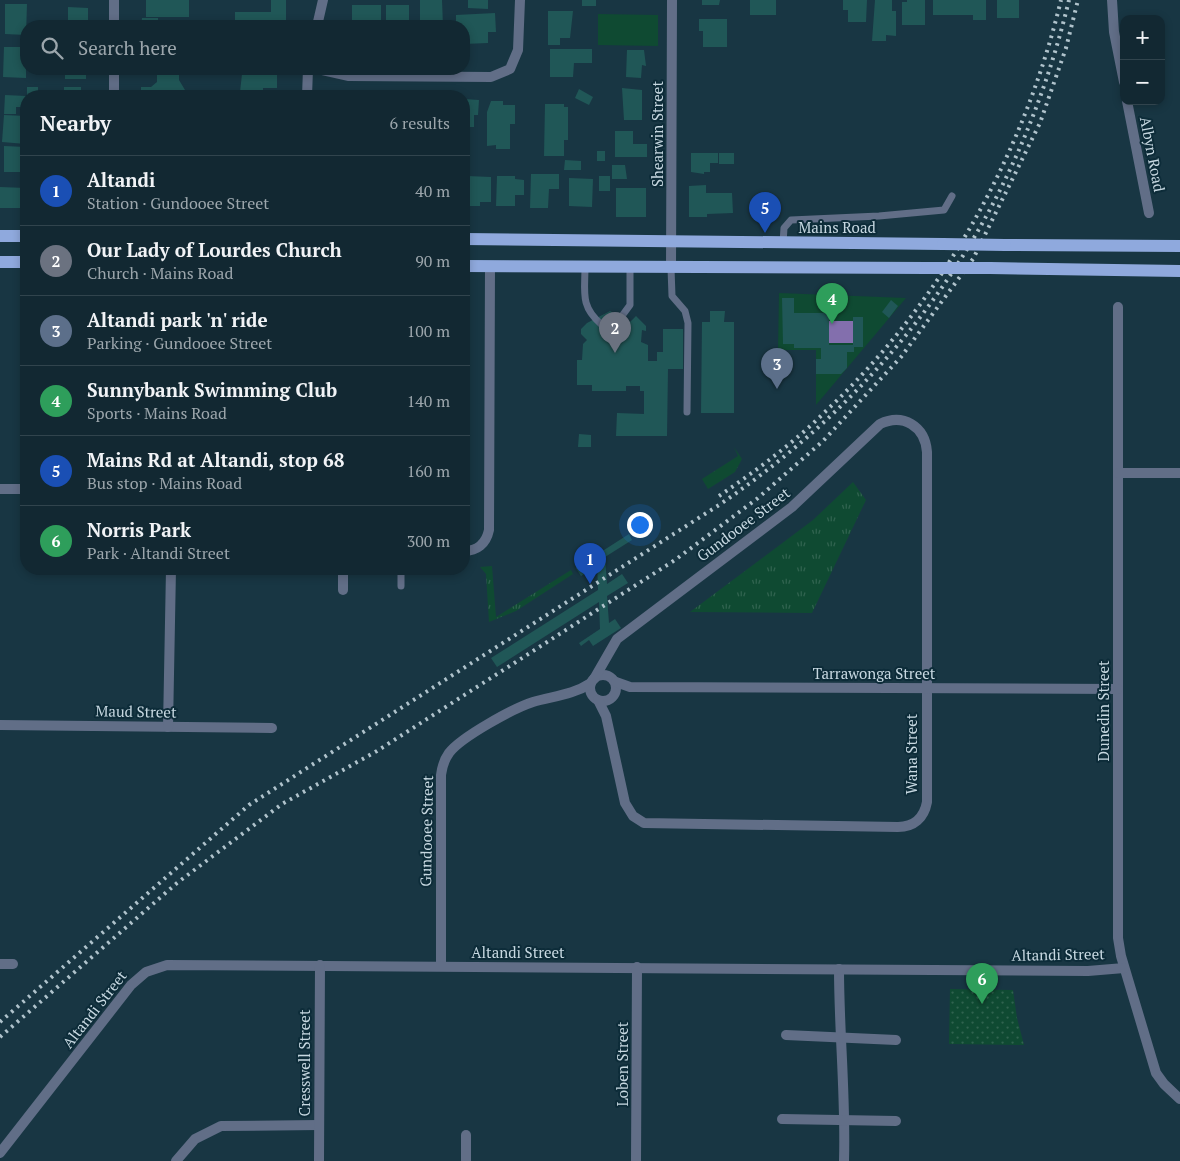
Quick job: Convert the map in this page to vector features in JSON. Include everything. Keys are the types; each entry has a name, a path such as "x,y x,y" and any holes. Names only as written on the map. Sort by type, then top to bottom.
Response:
{"main road":[{"path":"0,236 20,236"},
{"name":"Mains Road","path":"470,239 1180,246"},
{"path":"0,262 20,262"},
{"path":"470,266 990,268 1180,271"}],"street":[{"path":"114,0 114,20"},
{"path":"318,20 323,0"},
{"path":"345,75 491,77 510,69 518,50 520,0"},
{"name":"Shearwin Street","path":"671,268 672,0"},
{"path":"1112,0 1114,32 1120,62"},
{"path":"114,75 114,90"},
{"path":"306,90 308,75"},
{"name":"Albyn Road","path":"1128,105 1149,213"},
{"path":"470,551 483,544 489,530 490,266"},
{"name":"Dunedin Street","path":"1118,308 1118,938 1124,968 1156,1072 1164,1084 1180,1099"},
{"name":"Gundooee Street","path":"441,966 441,775 448,754 460,742 514,710 533,702 578,692 592,681 604,663 607,653 618,638 678,591 779,518 819,483 880,424 892,419 907,421"},
{"name":"Wana Street","path":"607,691 606,716 626,803 633,816 644,823 903,827 918,821 926,807 926,444 919,430 907,421"},
{"path":"1118,474 1180,473"},
{"path":"0,489 20,489"},
{"path":"168,727 171,575"},
{"path":"343,575 343,590"},
{"path":"604,663 607,691"},
{"name":"Tarrawonga Street","path":"592,681 598,676 607,691 630,687 1118,689"},
{"path":"592,681 591,693 607,691"},
{"path":"578,692 607,691"},
{"name":"Maud Street","path":"0,725 272,728"},
{"path":"0,964 13,964"},
{"name":"Altandi Street","path":"0,1153 131,985 146,972 167,965 1088,970 1124,968"},
{"name":"Cresswell Street","path":"319,1161 320,965"},
{"name":"Loben Street","path":"636,1161 637,968"},
{"path":"839,969 839,1037 845,1120 844,1161"},
{"path":"786,1035 896,1040"},
{"path":"782,1119 896,1121"},
{"path":"176,1161 195,1139 221,1126 319,1125"},
{"path":"466,1135 466,1161"}],"lane":[{"path":"783,243 784,228 791,220 879,216 944,210 952,196"},
{"path":"586,267 585,304 588,311 601,324 616,324 630,306 630,267"},
{"path":"671,268 672,296 685,312 688,323 687,412"},
{"path":"401,575 401,586"}],"green space":[{"path":"598,14 658,15 658,46 598,45"},
{"path":"779,293 906,298 816,405 816,350 778,350"},
{"path":"734,447 742,459 735,472 708,489 702,479 738,456"},
{"path":"853,482 866,500 812,613 690,612 813,520"},
{"path":"492,566 496,617 571,570 573,574 516,611 489,622 486,574 480,567"},
{"path":"950,989 1013,990 1017,1018 1024,1045 949,1044"}],"shaded area":[{"path":"804,321 853,321 853,343 804,343"}],"building":[{"path":"146,0 189,0 189,17 146,17"},
{"path":"271,0 286,0 286,20 235,20 235,12 271,12"},
{"path":"420,0 442,0 443,20 420,20"},
{"path":"468,0 488,0 488,9 468,8"},
{"path":"582,0 596,0 596,6 582,6"},
{"path":"702,0 720,0 719,5 702,5"},
{"path":"750,0 776,0 776,15 750,15"},
{"path":"843,0 867,0 866,22 848,22 848,10 843,10"},
{"path":"875,0 892,0 892,11 896,11 896,36 886,35 886,41 872,41"},
{"path":"907,0 925,0 925,25 902,25 902,2 907,2"},
{"path":"933,0 986,0 986,20 973,20 973,15 933,15"},
{"path":"997,0 1019,0 1019,18 997,18"},
{"path":"5,4 27,4 26,20 20,20 20,35 5,34"},
{"path":"352,5 381,5 381,20 352,20"},
{"path":"386,5 409,5 409,20 386,20"},
{"path":"68,7 88,8 88,20 68,20"},
{"path":"548,11 573,11 570,38 560,38 560,45 548,45"},
{"path":"495,13 496,32 488,32 488,43 470,44 470,20 456,20 456,15"},
{"path":"142,18 158,18 158,20 142,20"},
{"path":"699,19 727,19 727,47 703,47 703,31 699,31"},
{"path":"4,47 20,47 20,75 26,75 26,78 3,77"},
{"path":"550,49 592,49 592,63 574,63 573,77 550,77"},
{"path":"627,50 644,50 646,66 642,65 641,78 626,77"},
{"path":"65,75 86,75 86,79 65,79"},
{"path":"157,75 179,75 179,80 185,90 141,90 141,87 151,87 157,82"},
{"path":"242,75 277,75 277,88 240,90"},
{"path":"27,87 38,87 38,90 27,90"},
{"path":"64,87 81,87 81,90 64,90"},
{"path":"622,88 642,90 642,120 624,120"},
{"path":"579,89 593,97 589,105 575,98"},
{"path":"5,95 20,96 20,107 16,107 16,114 4,114"},
{"path":"470,99 479,100 478,115 474,115 474,127 470,127"},
{"path":"491,101 503,101 503,105 515,105 515,124 510,124 510,149 496,149 496,145 487,146 487,112"},
{"path":"545,104 564,104 564,107 568,107 568,140 564,140 564,156 544,156"},
{"path":"4,115 20,116 20,144 2,142"},
{"path":"615,131 633,131 633,144 647,144 647,157 615,157"},
{"path":"4,146 20,147 20,172 4,172"},
{"path":"597,151 605,151 605,161 597,161"},
{"path":"691,153 718,153 718,163 710,163 710,172 704,172 704,174 691,172"},
{"path":"719,153 734,153 734,164 719,164"},
{"path":"565,160 581,161 581,170 564,170"},
{"path":"612,165 625,165 627,179 612,179"},
{"path":"531,174 559,174 559,189 549,189 548,208 530,208"},
{"path":"470,176 491,177 491,202 480,202 480,206 470,206"},
{"path":"497,176 515,176 515,179 524,180 524,195 515,195 515,206 496,206"},
{"path":"599,176 610,176 610,191 599,191"},
{"path":"569,178 593,179 592,207 569,206"},
{"path":"706,185 706,193 732,193 733,213 707,214 707,217 689,217 689,186"},
{"path":"0,187 20,188 20,208 0,208"},
{"path":"616,188 646,188 646,217 616,217"},
{"path":"782,298 794,298 794,313 829,313 829,345 853,345 853,317 863,317 863,347 854,347 854,352 847,352 847,368 841,374 816,374 816,359 821,359 821,348 794,348 794,344 783,344"},
{"path":"891,300 898,306 889,318 882,312"},
{"path":"610,311 630,322 636,316 646,326 646,331 642,330 641,342 648,345 648,361 657,361 657,352 663,352 663,329 683,329 683,369 668,369 667,436 616,436 617,413 644,414 644,391 640,391 640,386 626,386 626,391 592,391 592,385 577,385 577,360 582,360 583,344 587,340 581,334 581,329 587,323"},
{"path":"710,311 725,311 724,322 734,322 734,413 701,413 702,322 710,322"},
{"path":"579,434 591,435 591,447 578,447"},
{"path":"629,534 632,540 605,557 607,584 622,574 628,583 607,596 609,623 615,619 621,628 593,646 589,640 581,646 579,643 600,629 599,602 497,667 491,658 598,590 597,561 591,565 593,569 581,576 576,568"}],"railway":[{"path":"719,496 775,455 828,409 870,366 908,321 943,272 974,221 1001,168 1025,114 1045,57 1061,0"},
{"path":"0,1022 249,805 719,505 784,457 843,404 896,347 943,286 984,221 1018,151 1047,78 1069,0"},
{"path":"0,1037 177,883 282,804 377,751 675,560 758,498 823,441 901,357 973,259 1040,123 1066,48 1078,0"}],"place":[{"name":"Mains Rd at Altandi, stop 68","path":"765,233"},
{"name":"Sunnybank Swimming Club","path":"832,324"},
{"name":"Our Lady of Lourdes Church","path":"615,353"},
{"name":"Altandi park 'n' ride","path":"777,389"},
{"name":"Altandi","path":"590,584"},
{"name":"Norris Park","path":"982,1004"}]}
